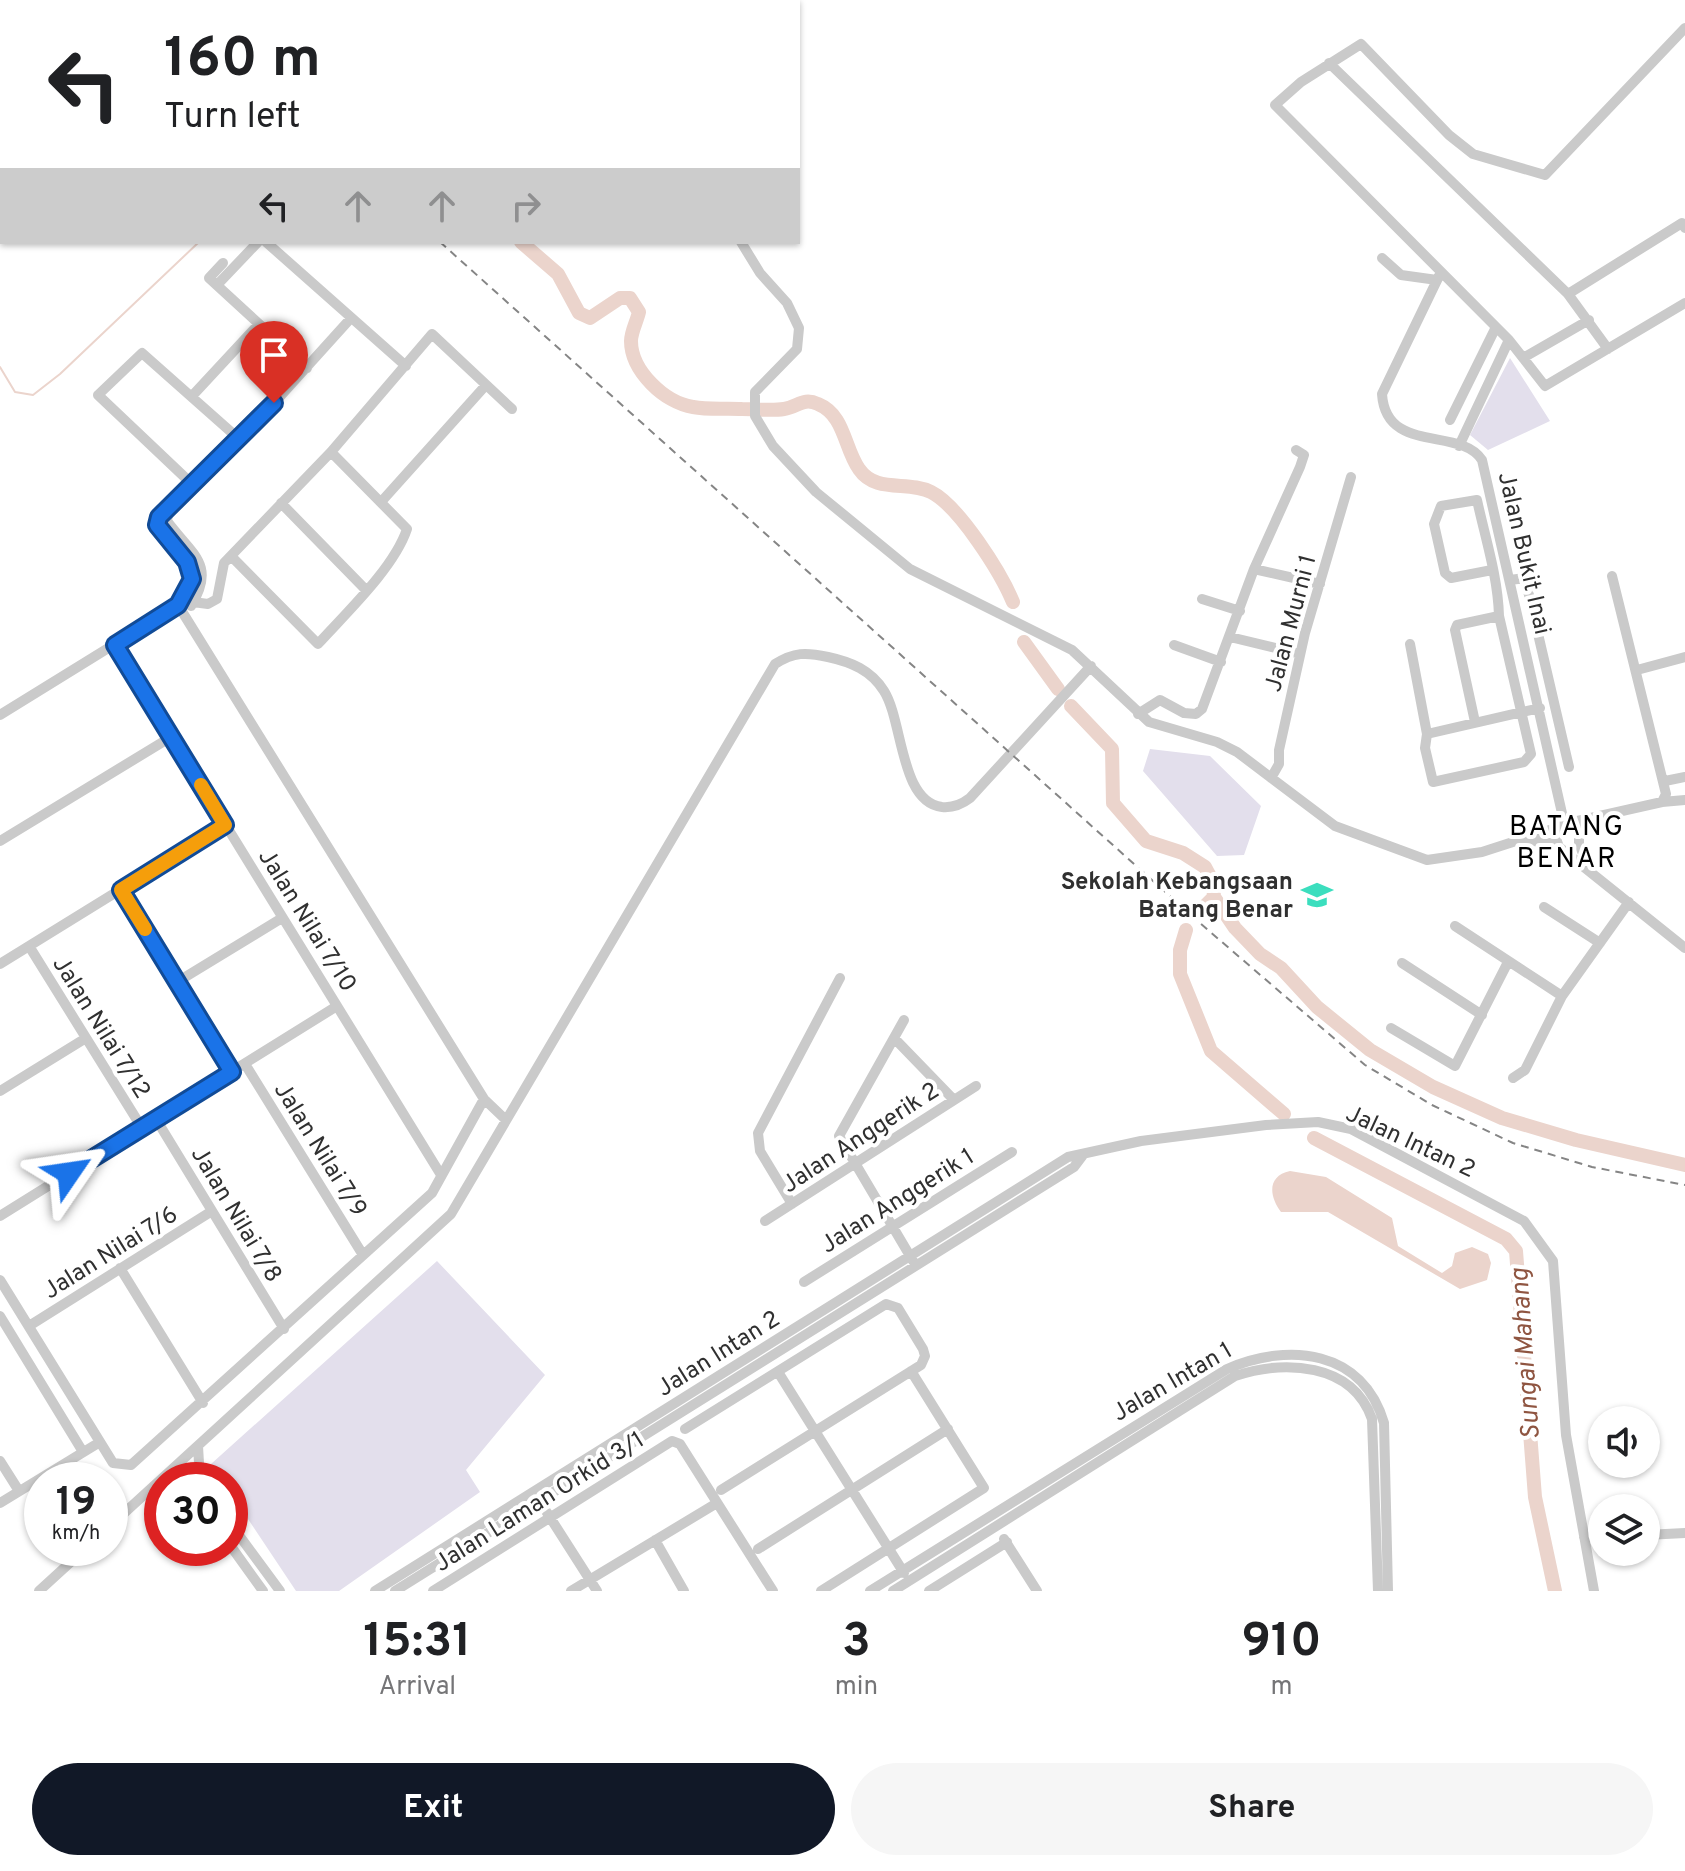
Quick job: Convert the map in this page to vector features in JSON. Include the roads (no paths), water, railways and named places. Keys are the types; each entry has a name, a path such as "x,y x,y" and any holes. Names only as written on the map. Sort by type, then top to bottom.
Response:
{"street":[{"path":"1685,28 1545,175 1473,154 1449,135 1361,44 1329,63 1275,105 1439,276 1509,340 1545,386 1685,303"},
{"path":"1329,63 1568,294 1608,349"},
{"path":"1568,294 1682,223 1685,228"},
{"path":"217,285 256,244"},
{"path":"268,244 406,366"},
{"path":"742,244 760,273 787,303 799,328 797,349 760,383 754,404 759,428 802,479 910,569 1072,650 1149,722 1217,742 1335,826 1427,860 1457,858 1524,840 1564,824 1662,802 1685,800"},
{"path":"1382,258 1401,275 1439,276"},
{"path":"223,263 209,278 307,368"},
{"path":"1439,276 1382,394 1383,406 1408,434 1459,446 1509,340"},
{"path":"0,715 178,605 192,579 187,562 157,525 159,517 194,486 351,318"},
{"path":"1523,358 1589,320"},
{"path":"193,395 258,325"},
{"path":"1450,420 1496,327"},
{"path":"193,602 208,604 217,599 224,563 331,452 432,334 512,409"},
{"path":"194,486 98,395 142,353 193,395 239,439"},
{"path":"381,502 486,385"},
{"name":"Jalan Bukit Inai","path":"1459,446 1474,450 1482,460 1564,824"},
{"path":"1138,714 1160,700 1184,713 1196,714 1202,709 1254,569 1300,467 1304,455 1296,450"},
{"path":"231,556 318,644 402,544 407,529 331,452"},
{"name":"Jalan Murni 1","path":"1271,778 1279,764 1279,750 1300,654 1351,477"},
{"path":"1410,644 1433,782 1520,764 1531,754 1499,616 1492,570 1477,500 1441,506 1434,524 1445,573 1451,578 1492,570"},
{"path":"281,503 365,589"},
{"path":"169,508 167,521 202,569 203,584 184,616"},
{"path":"1254,569 1320,584"},
{"path":"1612,576 1665,781 1662,802"},
{"path":"1510,580 1525,578 1569,767"},
{"path":"1202,599 1240,611"},
{"path":"178,605 484,1099 506,1120"},
{"path":"1475,722 1455,630 1457,625 1499,616"},
{"path":"1230,637 1300,654"},
{"name":"Jalan Nilai 7/10","path":"115,645 441,1175"},
{"path":"1174,645 1221,662"},
{"path":"1072,650 1080,669 1078,680"},
{"path":"180,1462 451,1214 775,664 806,652 849,662 864,670 887,695 916,791 935,806 951,807 964,803 1002,765 1091,666"},
{"path":"1637,670 1685,657"},
{"path":"1078,680 1107,683"},
{"path":"1427,734 1540,708"},
{"path":"0,841 171,737"},
{"path":"1665,781 1685,777"},
{"path":"1524,840 1571,849 1606,817"},
{"path":"1564,824 1580,840 1589,868"},
{"path":"1559,846 1564,824"},
{"path":"0,964 225,825"},
{"path":"1559,846 1685,948"},
{"path":"121,890 232,1072"},
{"path":"1513,1078 1525,1070 1562,996 1629,902"},
{"path":"1544,907 1600,943"},
{"path":"177,982 282,918"},
{"path":"1455,926 1562,996"},
{"name":"Jalan Nilai 7/12","path":"29,946 142,1128"},
{"path":"1391,1028 1449,1064 1458,1063 1508,962"},
{"path":"1402,963 1482,1015"},
{"path":"792,1204 760,1151 758,1133 840,978"},
{"path":"0,1216 337,1006"},
{"path":"904,1020 840,1130 854,1164 913,1261"},
{"path":"0,1091 86,1038"},
{"path":"894,1038 954,1100"},
{"name":"Jalan Nilai 7/9","path":"245,1064 363,1255"},
{"name":"Jalan Anggerik 2","path":"765,1221 976,1086"},
{"path":"0,1280 113,1463 131,1465 432,1193 484,1099"},
{"name":"Jalan Nilai 7/8","path":"156,1119 284,1329"},
{"name":"Jalan Intan 2","path":"375,1591 536,1496 913,1261 1074,1167 1083,1155 1141,1141 1266,1125 1332,1125 1351,1129 1524,1221 1553,1261 1566,1435 1584,1537"},
{"name":"Jalan Anggerik 1","path":"804,1282 1012,1152"},
{"name":"Jalan Nilai 7/6","path":"29,1326 212,1211"},
{"path":"120,1268 203,1403"},
{"path":"685,1429 886,1304 898,1308 911,1329 925,1356 921,1365 721,1490"},
{"path":"0,1316 83,1452"},
{"name":"Jalan Intan 1","path":"870,1591 1227,1369 1252,1358 1307,1356 1332,1361 1358,1376 1377,1396 1385,1435 1388,1591"},
{"name":"Jalan Intan 1","path":"893,1591 1235,1376 1269,1369 1326,1371 1338,1376 1357,1393 1372,1419 1378,1591"},
{"path":"821,1591 984,1488 911,1371"},
{"path":"778,1372 909,1581"},
{"path":"758,1549 948,1429"},
{"name":"Jalan Laman Orkid 3/1","path":"433,1591 672,1441 680,1444 717,1503"},
{"path":"0,1503 100,1442"},
{"path":"198,1446 198,1462"},
{"path":"0,1461 19,1491"},
{"path":"536,1496 597,1591"},
{"name":"Jalan Intan 2","path":"395,1591 536,1496"},
{"path":"128,1511 144,1499"},
{"path":"571,1591 717,1503 773,1591"},
{"path":"987,1517 1007,1542 1037,1591"},
{"path":"1660,1534 1685,1533"},
{"path":"1588,1537 1584,1537 1594,1591"},
{"path":"655,1540 684,1591"},
{"path":"929,1591 947,1586 1007,1542"},
{"path":"248,1547 280,1591"},
{"path":"39,1591 66,1566"},
{"path":"245,1566 263,1591"}],"waterway":[{"path":"0,367 15,392 33,395 60,374 197,244"},
{"path":"523,244 558,274 579,313 590,318 620,298 630,298 639,312 631,341 637,363 652,384 672,399 705,408 779,410 808,402 827,409 839,424 854,461 866,477 883,484 931,492 954,511 989,558 1013,602"},
{"path":"1024,642 1058,689"},
{"path":"1071,706 1112,749 1113,803 1146,841 1183,853 1205,867 1213,882 1214,897 1235,928 1260,954 1281,968 1317,1007 1370,1050 1433,1087 1502,1118 1576,1140 1685,1165"},
{"name":"Sungai Mahang","path":"1202,909 1214,897"},
{"name":"Sungai Mahang","path":"1186,930 1180,950 1180,974 1211,1051 1284,1114"},
{"name":"Sungai Mahang","path":"1314,1138 1506,1239 1516,1251 1535,1497 1555,1591"}],"railway":[{"path":"442,244 1201,924 1365,1065 1432,1105 1513,1143 1592,1167 1685,1185"}],"place":[{"name":"Sekolah Kebangsaan Batang Benar","path":"1317,895"}],"district":[{"name":"BATANG BENAR","path":"1567,841"}]}
